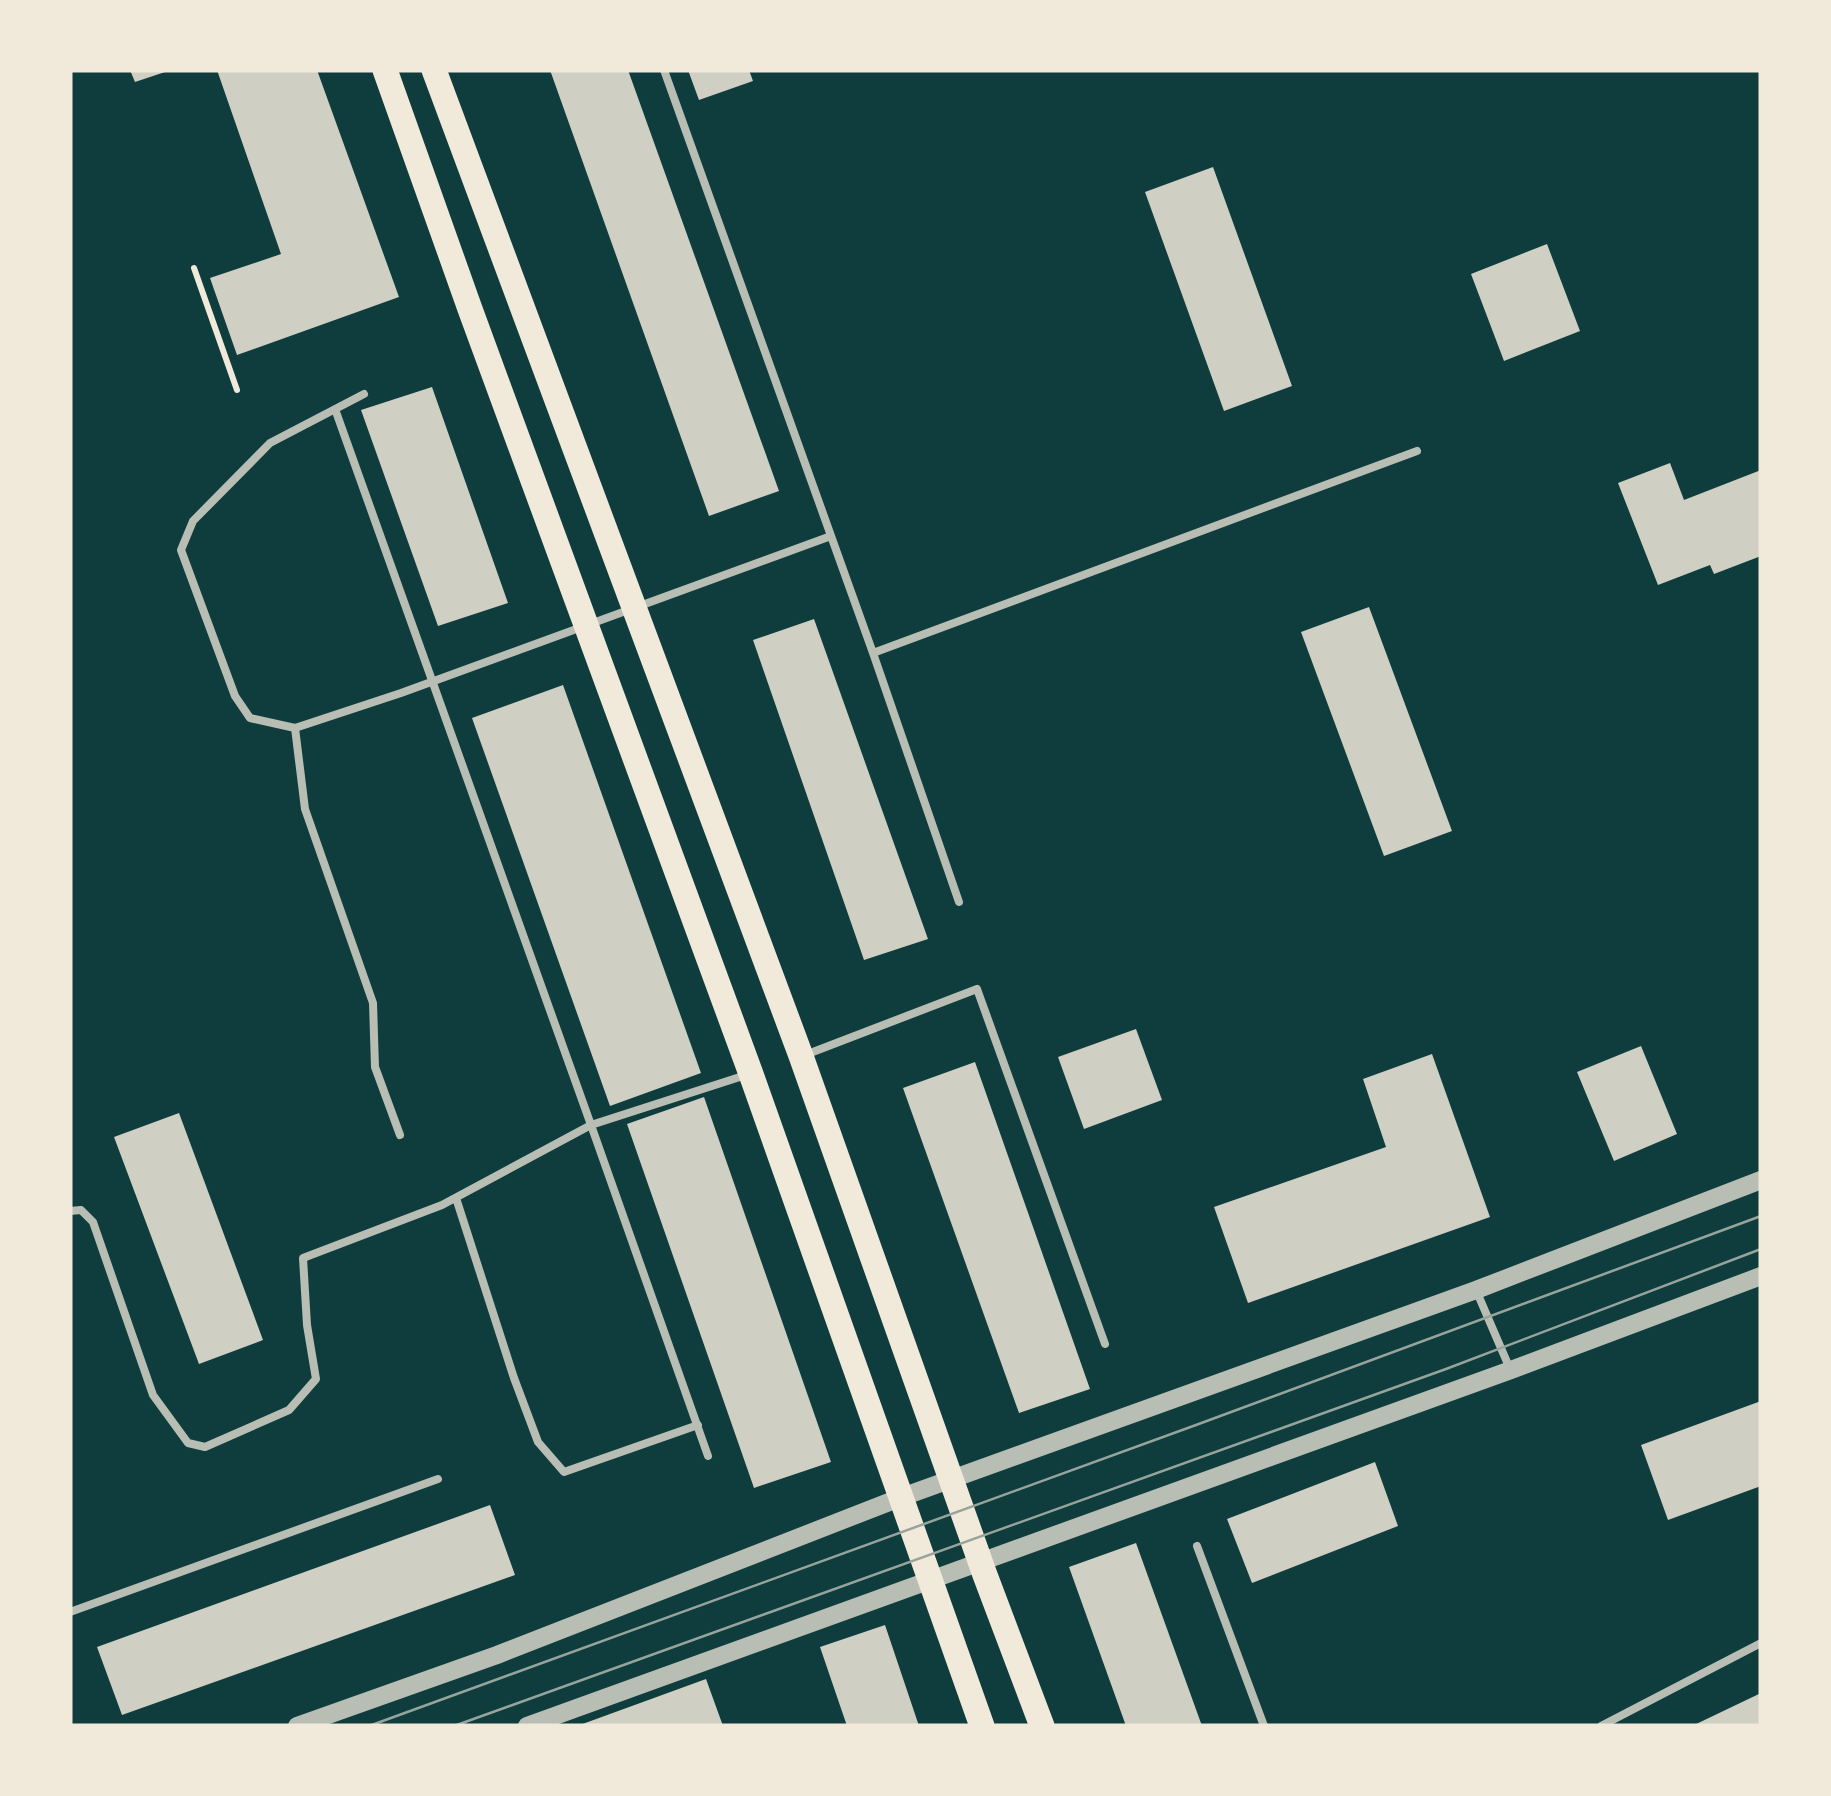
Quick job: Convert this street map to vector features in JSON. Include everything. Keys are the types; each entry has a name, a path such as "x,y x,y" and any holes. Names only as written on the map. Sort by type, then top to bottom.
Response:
{"main road":[{"path":"385,70 982,1726"},
{"path":"434,70 802,1056 1042,1726"}],"street":[{"path":"297,1726 498,1656 902,1497 1476,1290 1761,1180"},
{"path":"527,1726 1761,1276"}],"lane":[{"path":"664,70 959,902"},
{"path":"364,394 270,443 193,521 181,550 235,696 250,718 295,728 831,536"},
{"path":"335,409 708,1456"},
{"path":"873,654 1418,452"},
{"path":"295,728 305,810 373,1003 375,1067 400,1135"},
{"path":"802,1056 977,989 1105,1344"},
{"path":"70,1211 82,1210 93,1222 152,1395 188,1443 205,1447 289,1410 316,1379 307,1324 303,1258 456,1198 590,1126 750,1074"},
{"path":"456,1198 538,1442 564,1472 698,1426"},
{"path":"1476,1290 1511,1370"},
{"path":"70,1612 438,1479"},
{"path":"1197,1546 1264,1726"},
{"path":"1601,1726 1761,1643"}],"path":[{"path":"194,268 237,390"}],"building":[{"path":"130,70 168,70 168,71 135,82"},
{"path":"217,70 317,70 399,297 237,355 210,278 281,254"},
{"path":"550,70 628,70 779,491 709,516"},
{"path":"688,70 749,70 753,81 699,100"},
{"path":"1213,167 1292,386 1224,411 1145,192"},
{"path":"1547,244 1580,331 1504,361 1471,274"},
{"path":"432,387 508,603 438,626 361,410"},
{"path":"1670,463 1684,500 1761,470 1761,556 1714,574 1710,565 1658,585 1618,483"},
{"path":"1369,607 1452,831 1384,856 1301,632"},
{"path":"814,619 928,939 864,960 753,640"},
{"path":"563,685 701,1073 610,1106 472,718"},
{"path":"1136,1029 1162,1100 1084,1129 1058,1057"},
{"path":"1641,1046 1677,1134 1614,1161 1577,1072"},
{"path":"1432,1054 1490,1217 1248,1303 1214,1207 1386,1147 1363,1079"},
{"path":"975,1062 1090,1389 1019,1413 903,1088"},
{"path":"704,1097 831,1462 754,1488 627,1124"},
{"path":"179,1113 263,1340 199,1364 114,1137"},
{"path":"1761,1401 1761,1486 1668,1520 1641,1445"},
{"path":"1375,1462 1398,1526 1252,1583 1227,1519"},
{"path":"490,1505 515,1575 122,1715 97,1647"},
{"path":"1136,1543 1202,1726 1126,1726 1069,1567"},
{"path":"885,1625 919,1726 847,1726 820,1647"},
{"path":"706,1679 723,1726 577,1726"},
{"path":"1761,1693 1761,1726 1692,1726"}],"tram line":[{"path":"369,1726 1761,1216"},
{"path":"454,1726 1446,1369 1761,1249"}]}
